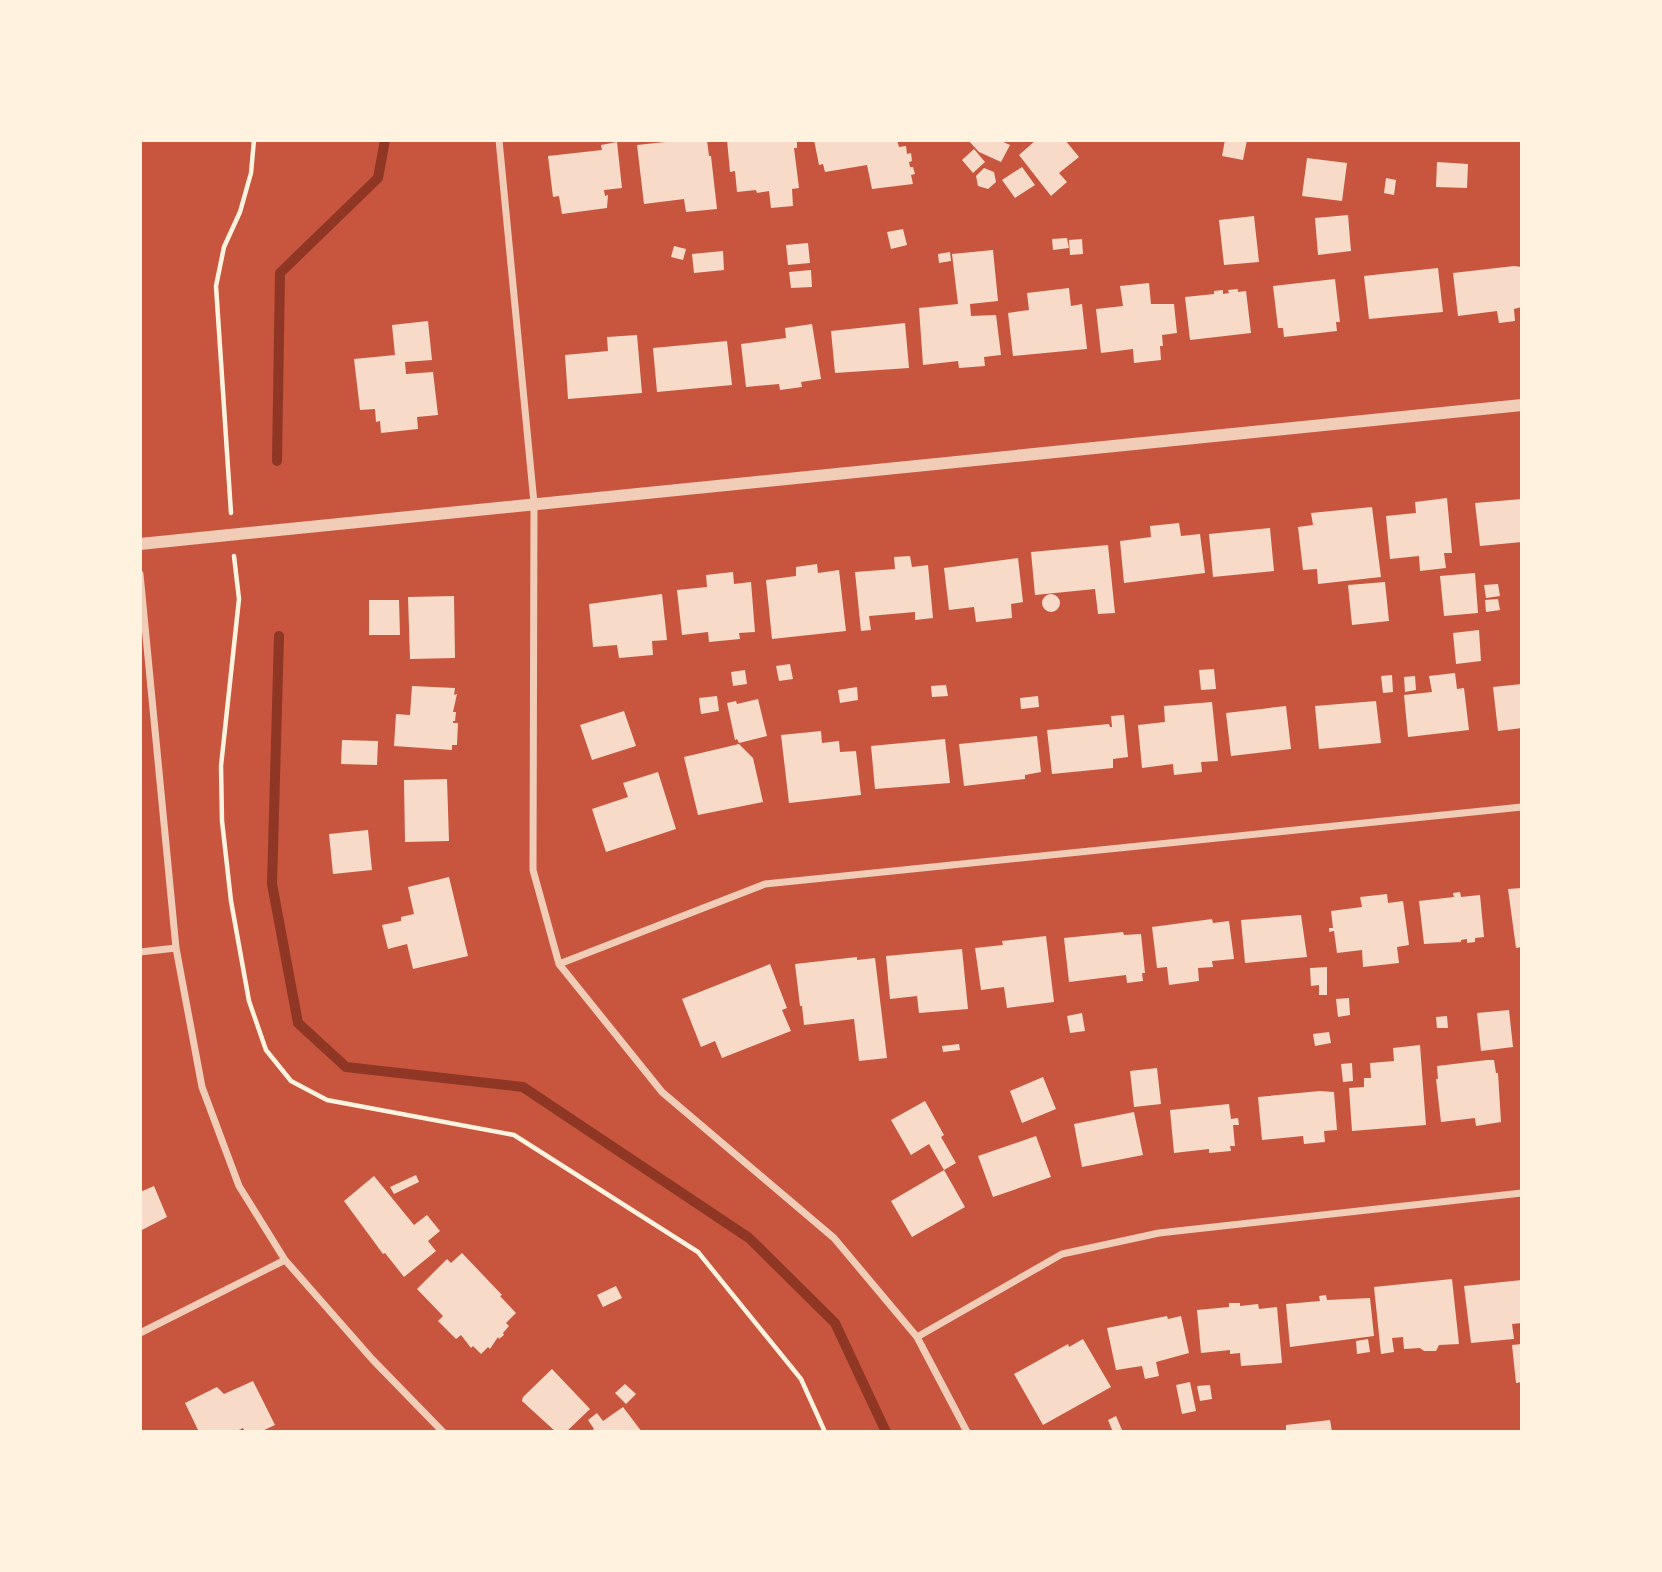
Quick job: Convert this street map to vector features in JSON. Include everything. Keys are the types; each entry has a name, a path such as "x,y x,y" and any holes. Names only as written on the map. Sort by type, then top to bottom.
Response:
{"street":[{"path":"499,140 534,503 533,870 559,964 662,1092 834,1238 917,1337 967,1432"},
{"path":"140,544 1522,405"},
{"path":"140,574 176,948 202,1087 239,1186 285,1260 372,1359 443,1432"},
{"path":"559,964 765,884 1522,807"},
{"path":"140,952 176,948"},
{"path":"917,1337 1062,1254 1159,1233 1522,1193"},
{"path":"140,1333 285,1260"}],"path":[{"path":"254,140 251,173 240,212 224,247 216,286 232,536 239,599 221,766 222,821 231,901 249,1001 266,1050 291,1081 327,1100 513,1135 698,1252 801,1380 825,1432"}],"building":[{"path":"707,140 717,209 686,212 684,199 644,204 637,145"},
{"path":"727,140 797,140 797,148 794,148 799,188 792,189 793,206 771,208 769,191 737,192 735,171 730,172"},
{"path":"814,140 897,140 899,147 906,146 907,154 911,153 912,161 909,162 915,174 911,175 913,184 872,189 867,165 825,172 823,164 819,165"},
{"path":"968,140 999,140 1010,145 1001,162 979,152"},
{"path":"1036,140 1065,140 1079,157 1059,173 1067,182 1051,196 1019,155"},
{"path":"1225,140 1247,140 1243,160 1222,156"},
{"path":"617,142 622,188 604,190 605,196 608,195 607,208 562,214 559,196 553,197 548,156 602,150 601,145"},
{"path":"974,149 985,162 973,173 962,160"},
{"path":"1307,158 1347,163 1342,201 1302,196"},
{"path":"1437,162 1468,164 1467,188 1436,187"},
{"path":"1022,167 1035,185 1015,198 1002,180"},
{"path":"984,168 994,172 996,182 988,189 978,186 976,176"},
{"path":"1386,178 1396,180 1394,195 1384,193"},
{"path":"1348,215 1351,251 1318,255 1315,218"},
{"path":"1254,216 1259,262 1224,265 1219,220"},
{"path":"903,229 907,245 891,249 887,232"},
{"path":"1067,238 1069,248 1053,250 1052,239"},
{"path":"1082,239 1083,254 1070,255 1069,240"},
{"path":"808,243 810,263 788,265 786,245"},
{"path":"674,246 686,249 683,260 671,257"},
{"path":"993,250 998,301 970,304 971,316 996,315 1001,355 984,357 985,366 959,368 958,361 923,365 919,308 958,304 952,254"},
{"path":"723,251 724,270 694,273 692,254"},
{"path":"950,252 951,261 939,263 938,254"},
{"path":"1522,267 1522,307 1514,309 1515,321 1499,323 1497,311 1458,316 1453,273"},
{"path":"1438,268 1443,312 1369,319 1364,276"},
{"path":"811,270 812,287 791,288 789,272"},
{"path":"1335,279 1340,322 1336,322 1337,331 1284,337 1283,328 1278,328 1273,286"},
{"path":"1149,283 1151,304 1174,304 1177,333 1162,335 1161,360 1134,363 1133,349 1101,353 1096,309 1123,306 1120,286"},
{"path":"1069,288 1071,306 1082,304 1087,349 1013,356 1008,313 1029,310 1027,293"},
{"path":"1238,289 1238,292 1246,291 1251,333 1190,340 1185,297 1214,294 1214,291 1223,290 1223,294 1229,293 1228,290"},
{"path":"428,321 432,360 405,362 406,374 433,372 438,415 417,417 418,429 381,433 380,421 376,422 375,409 360,410 354,359 395,355 392,325"},
{"path":"905,323 909,368 835,373 831,331"},
{"path":"812,324 821,379 801,382 802,387 780,390 779,384 746,387 741,344 786,338 785,328"},
{"path":"637,335 642,393 568,399 565,355 608,351 607,337"},
{"path":"727,341 732,385 657,392 653,348"},
{"path":"1447,498 1452,553 1444,553 1446,568 1420,571 1419,556 1390,559 1386,516 1416,513 1415,502"},
{"path":"1522,499 1522,542 1480,546 1475,503"},
{"path":"1372,507 1381,577 1318,584 1317,569 1303,570 1298,527 1313,525 1311,513"},
{"path":"1179,523 1181,536 1200,534 1205,573 1124,583 1120,541 1151,537 1150,526"},
{"path":"1270,528 1274,571 1213,577 1209,534"},
{"path":"1108,545 1115,613 1098,614 1095,589 1035,595 1031,552"},
{"path":"910,556 912,567 928,565 933,618 915,620 915,612 869,616 871,630 861,631 855,572 895,569 894,557"},
{"path":"1018,558 1023,602 1011,604 1012,618 976,622 974,607 949,610 944,568"},
{"path":"817,564 818,573 839,570 846,631 772,639 766,580 796,576 796,567"},
{"path":"733,572 734,584 751,582 755,632 739,633 740,639 709,642 708,632 682,635 677,590 707,587 706,575"},
{"path":"1475,573 1478,613 1444,616 1440,576"},
{"path":"1385,582 1389,621 1352,625 1348,585"},
{"path":"1498,584 1500,596 1486,598 1484,585"},
{"path":"662,594 667,640 652,641 653,655 619,658 617,645 593,647 589,604"},
{"path":"1051,594 1059,599 1060,603 1055,611 1051,612 1043,607 1042,603 1047,595"},
{"path":"454,596 455,658 410,659 408,597"},
{"path":"1498,599 1500,610 1486,612 1485,600"},
{"path":"369,600 399,600 400,635 369,635"},
{"path":"1479,630 1481,661 1456,664 1453,633"},
{"path":"790,664 793,679 779,681 776,666"},
{"path":"1214,669 1216,689 1201,690 1199,670"},
{"path":"745,670 747,684 733,686 731,672"},
{"path":"1455,673 1457,689 1464,688 1469,730 1408,737 1404,695 1432,692 1429,676"},
{"path":"1392,675 1393,692 1383,693 1381,676"},
{"path":"1415,676 1416,690 1405,692 1404,677"},
{"path":"1522,684 1522,728 1498,731 1493,687"},
{"path":"946,685 948,696 932,697 931,686"},
{"path":"412,686 455,688 454,695 457,694 453,712 456,712 453,723 458,723 457,745 452,745 452,750 394,746 396,714 410,715"},
{"path":"857,687 858,700 840,703 838,690"},
{"path":"717,696 719,711 701,714 699,698"},
{"path":"1038,696 1039,707 1021,709 1020,698"},
{"path":"758,699 767,736 739,743 735,740 727,703 736,701 737,704"},
{"path":"1376,701 1381,743 1319,749 1315,706"},
{"path":"1212,702 1218,761 1201,762 1202,772 1174,775 1173,764 1142,768 1138,725 1165,722 1164,706"},
{"path":"1286,706 1291,749 1231,756 1226,713"},
{"path":"624,711 636,746 592,760 580,725"},
{"path":"1124,715 1128,757 1113,759 1113,768 1052,774 1047,730 1109,724 1112,727 1111,716"},
{"path":"821,731 822,743 839,741 840,752 856,751 861,795 789,803 781,735"},
{"path":"1037,736 1041,772 1025,775 1025,779 964,786 959,744"},
{"path":"945,739 950,783 875,789 871,746"},
{"path":"342,740 378,741 377,765 341,764"},
{"path":"739,744 753,758 763,802 698,815 684,757"},
{"path":"658,772 676,829 606,852 592,809 628,797 623,783"},
{"path":"447,779 449,841 405,842 404,780"},
{"path":"368,830 372,870 333,874 329,834"},
{"path":"449,877 468,956 413,969 407,944 388,949 382,925 401,921 401,917 414,914 408,887"},
{"path":"1522,888 1522,947 1516,948 1508,889"},
{"path":"1460,892 1461,897 1480,895 1484,937 1467,943 1467,939 1461,942 1424,944 1419,901 1454,897 1453,893"},
{"path":"1387,894 1388,903 1403,901 1409,945 1397,947 1399,963 1363,967 1362,950 1337,953 1334,931 1329,932 1329,928 1333,928 1331,911 1362,907 1360,897"},
{"path":"1301,915 1307,957 1245,963 1241,920"},
{"path":"1212,919 1213,923 1229,921 1234,959 1212,961 1213,967 1198,968 1199,981 1169,985 1167,967 1157,968 1152,927"},
{"path":"1123,932 1124,935 1141,934 1145,973 1142,973 1143,981 1127,983 1126,975 1069,982 1064,938"},
{"path":"1046,936 1054,1002 1007,1008 1004,987 981,990 975,948 1003,945 1002,941"},
{"path":"962,949 968,1009 919,1013 917,996 890,999 886,956"},
{"path":"857,957 857,960 875,958 887,1058 859,1061 854,1019 804,1025 795,964"},
{"path":"770,964 787,1008 782,1010 791,1031 722,1058 715,1041 701,1047 682,999"},
{"path":"1327,967 1327,995 1319,995 1319,985 1311,986 1310,968"},
{"path":"1349,998 1350,1015 1338,1017 1336,999"},
{"path":"1509,1010 1513,1047 1481,1051 1477,1013"},
{"path":"1082,1013 1085,1031 1070,1033 1067,1016"},
{"path":"1447,1016 1448,1028 1437,1028 1436,1017"},
{"path":"1329,1032 1331,1043 1315,1046 1313,1034"},
{"path":"959,1044 960,1050 943,1052 942,1046"},
{"path":"1420,1045 1426,1125 1352,1131 1349,1088 1364,1087 1364,1078 1371,1078 1370,1063 1394,1061 1393,1048"},
{"path":"1494,1060 1498,1073 1501,1122 1476,1126 1475,1118 1441,1122 1437,1066"},
{"path":"1352,1063 1353,1081 1343,1082 1341,1064"},
{"path":"1157,1068 1161,1104 1134,1107 1130,1071"},
{"path":"1043,1077 1056,1109 1022,1123 1010,1091"},
{"path":"1334,1092 1337,1130 1324,1131 1325,1142 1304,1144 1303,1136 1262,1140 1258,1097"},
{"path":"925,1101 956,1163 944,1170 929,1144 911,1155 891,1120"},
{"path":"1229,1104 1231,1119 1238,1118 1239,1125 1233,1125 1235,1146 1230,1146 1231,1151 1209,1153 1209,1149 1174,1153 1170,1110"},
{"path":"1134,1112 1143,1155 1082,1167 1074,1124"},
{"path":"1036,1136 1051,1177 993,1197 978,1156"},
{"path":"944,1170 965,1207 912,1237 891,1201"},
{"path":"416,1175 419,1182 394,1194 390,1187"},
{"path":"374,1176 414,1225 427,1215 440,1231 428,1241 436,1251 404,1277 385,1253 383,1254 344,1201"},
{"path":"154,1186 167,1217 140,1231 140,1192"},
{"path":"462,1253 516,1313 506,1323 509,1326 504,1335 499,1339 498,1337 490,1349 488,1347 481,1354 473,1346 471,1348 461,1335 456,1339 438,1321 443,1316 417,1289 447,1259 451,1263"},
{"path":"1452,1279 1459,1344 1439,1345 1436,1351 1424,1351 1420,1348 1404,1349 1403,1337 1392,1338 1394,1352 1381,1354 1374,1287"},
{"path":"1522,1280 1522,1323 1512,1324 1514,1339 1471,1343 1464,1286"},
{"path":"616,1286 622,1298 603,1307 597,1295"},
{"path":"1326,1295 1327,1300 1370,1298 1374,1336 1290,1347 1286,1304 1320,1301 1319,1296"},
{"path":"1229,1303 1240,1303 1240,1306 1258,1304 1259,1309 1277,1307 1282,1363 1241,1366 1240,1353 1230,1354 1230,1350 1201,1353 1197,1310 1229,1307"},
{"path":"1167,1316 1168,1319 1181,1316 1189,1353 1156,1362 1159,1376 1145,1379 1142,1366 1116,1370 1107,1328"},
{"path":"1083,1339 1111,1387 1043,1425 1014,1374 1068,1344 1069,1347"},
{"path":"1368,1339 1370,1352 1357,1354 1356,1341"},
{"path":"1522,1344 1522,1382 1516,1383 1512,1345"},
{"path":"552,1369 590,1409 566,1432 556,1432 522,1401"},
{"path":"253,1381 275,1425 260,1432 245,1432 243,1428 235,1432 199,1432 185,1403 217,1387 224,1394"},
{"path":"1190,1382 1196,1411 1182,1414 1176,1385"},
{"path":"625,1384 636,1394 626,1404 615,1393"},
{"path":"1210,1385 1212,1399 1200,1401 1197,1386"},
{"path":"623,1407 642,1432 590,1432 594,1429 588,1420 597,1413 603,1421"},
{"path":"1116,1416 1122,1430 1113,1432 1108,1420"},
{"path":"1330,1420 1332,1432 1286,1432 1286,1425"}],"waterway":[{"path":"277,461 280,273 378,178 385,140"},
{"path":"279,636 272,884 298,1023 346,1067 523,1087 749,1238 835,1323 886,1432"}]}
